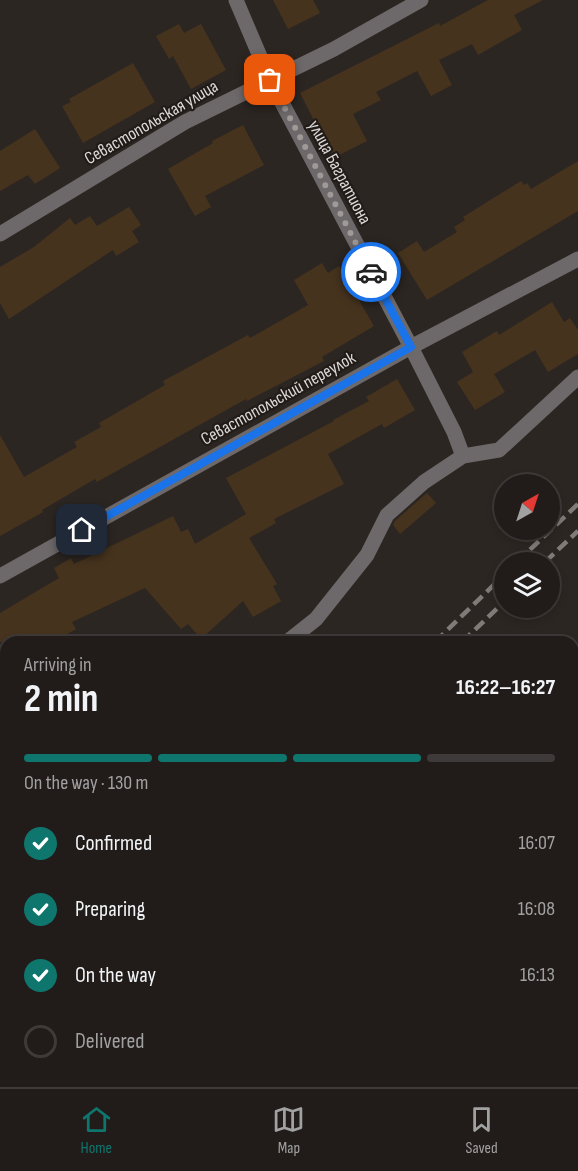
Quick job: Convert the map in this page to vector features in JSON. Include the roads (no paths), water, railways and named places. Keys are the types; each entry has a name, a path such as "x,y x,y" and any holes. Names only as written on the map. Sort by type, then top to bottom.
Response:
{"street":[{"name":"улица Багратиона","path":"236,0 270,80 411,347 454,432 463,456"},
{"name":"Севастопольская улица","path":"0,234 185,122 334,49 421,0"},
{"name":"Севастопольский переулок","path":"0,576 411,347 578,259"},
{"path":"295,636 316,619 367,555 387,515 424,482 463,456 499,450 578,376"}],"railway":[{"path":"528,552 578,504"},
{"path":"556,552 578,531"},
{"path":"441,636 494,585"},
{"path":"468,636 494,612"}]}
